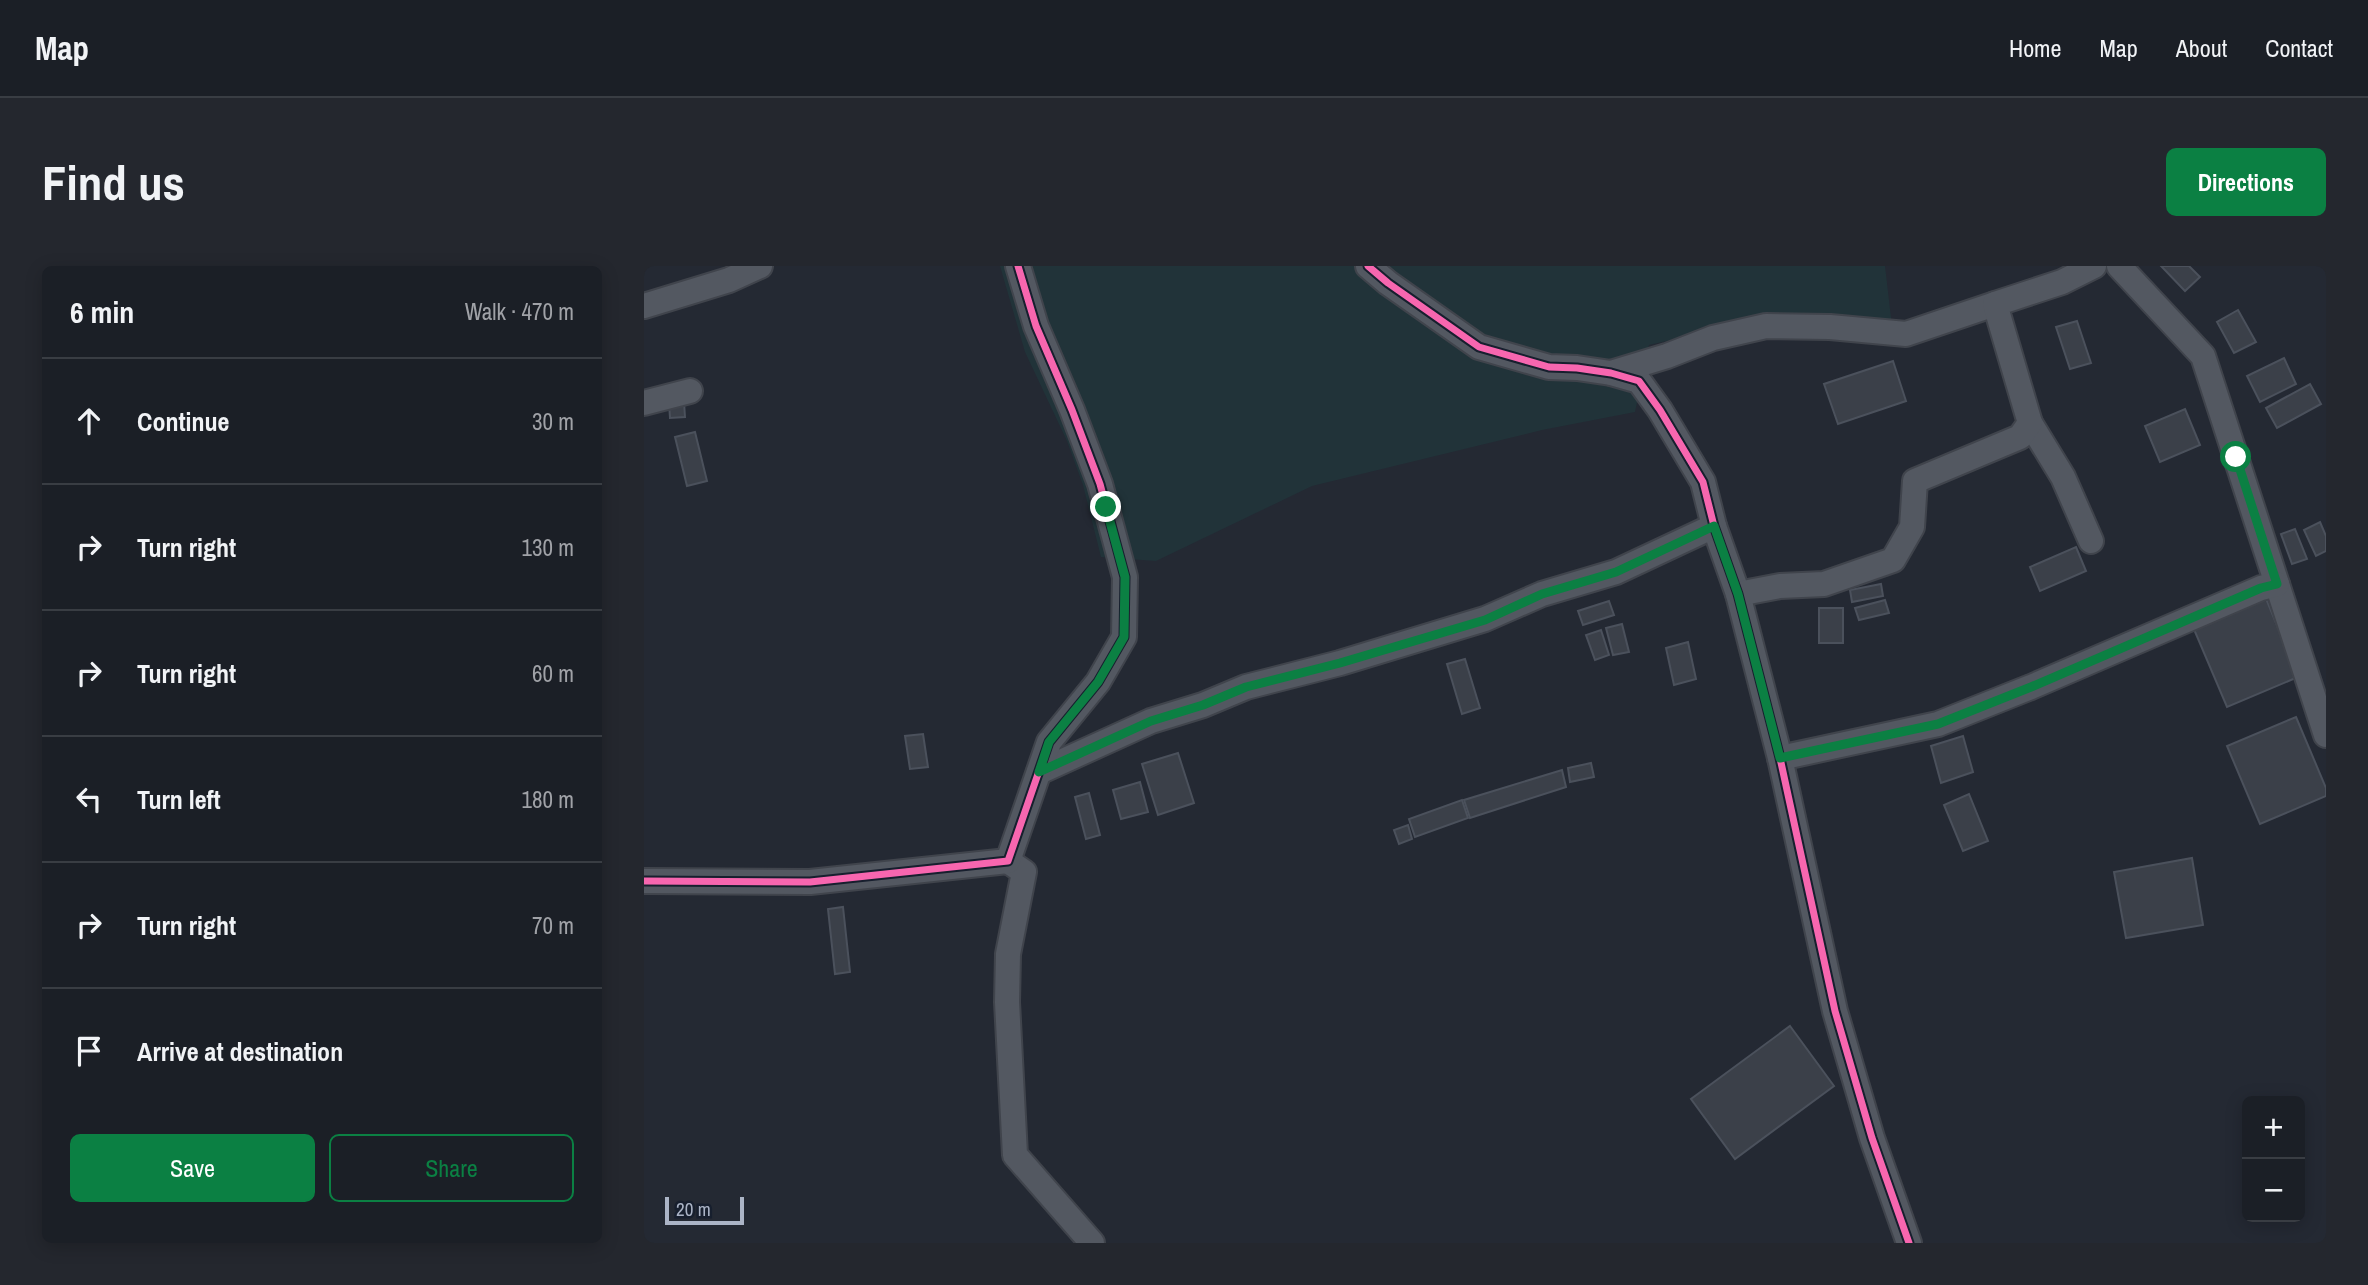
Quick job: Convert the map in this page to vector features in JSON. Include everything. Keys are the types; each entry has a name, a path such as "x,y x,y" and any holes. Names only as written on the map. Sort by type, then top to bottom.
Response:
{"street":[{"path":"644,306 729,279 760,266"},
{"path":"1008,861 1049,742 1098,682 1124,637 1125,577 1100,484 1036,326 1017,266"},
{"path":"1368,266 1388,284 1479,347 1549,367 1611,373 1639,381 1660,410 1703,482 1714,526 1738,594 1780,758 1835,1011 1872,1138 1909,1243"},
{"path":"1611,373 1713,338 1766,326 1830,327 1906,334 2062,282 2094,266"},
{"path":"2119,266 2203,356 2325,727"},
{"path":"1995,304 2029,423 2063,477 2091,541"},
{"path":"644,403 690,391"},
{"path":"1738,594 1780,586 1824,584 1893,560 1912,527 1915,481 2020,437 2029,423"},
{"path":"1039,772 1151,721 1203,705 1246,687 1351,660 1485,620 1542,594 1616,572 1714,526"},
{"path":"1780,758 1938,724 2261,588 2277,584"},
{"path":"644,881 810,882 1008,861 1024,872 1008,954 1007,1002 1015,1156 1092,1243"}],"shaded area":[{"path":"1000,266 1885,266 1892,326 1881,330 1789,313 1649,345 1635,412 1542,430 1312,486 1156,561 1101,557 1083,485 1067,441 1025,352"}],"building":[{"path":"2161,266 2189,266 2200,277 2185,291"},
{"path":"2238,310 2256,342 2234,353 2217,322"},
{"path":"2077,321 2091,363 2070,369 2056,327"},
{"path":"2284,358 2296,384 2260,402 2247,376"},
{"path":"1893,361 1906,401 1838,424 1824,384"},
{"path":"2310,384 2321,404 2277,428 2266,408"},
{"path":"684,402 685,417 670,418 669,403"},
{"path":"2185,409 2200,445 2160,462 2145,426"},
{"path":"695,432 707,481 687,486 675,437"},
{"path":"2320,522 2326,536 2326,551 2316,556 2304,530"},
{"path":"2295,529 2307,559 2292,564 2281,534"},
{"path":"2076,547 2086,571 2040,591 2030,567"},
{"path":"1881,584 1883,596 1852,602 1850,590"},
{"path":"2265,596 2298,677 2227,707 2193,627"},
{"path":"1885,600 1889,613 1859,620 1855,608"},
{"path":"1609,601 1614,615 1583,625 1578,611"},
{"path":"1819,608 1843,608 1843,643 1819,643"},
{"path":"1622,624 1629,652 1613,655 1606,628"},
{"path":"1601,630 1609,655 1595,660 1586,635"},
{"path":"1688,642 1696,679 1674,685 1666,648"},
{"path":"1465,659 1480,708 1462,714 1447,664"},
{"path":"2296,717 2326,788 2326,796 2260,824 2227,746"},
{"path":"923,734 928,767 910,769 905,736"},
{"path":"1963,736 1973,772 1941,783 1931,746"},
{"path":"1178,753 1194,803 1158,815 1142,764"},
{"path":"1591,763 1594,777 1570,782 1568,768"},
{"path":"1562,770 1566,787 1470,818 1464,800"},
{"path":"1140,782 1148,812 1121,819 1113,790"},
{"path":"1089,793 1100,835 1086,839 1075,797"},
{"path":"1969,794 1988,841 1963,851 1944,805"},
{"path":"1462,800 1468,818 1415,837 1409,819"},
{"path":"1408,825 1412,839 1399,844 1394,830"},
{"path":"2192,858 2203,925 2126,938 2114,872"},
{"path":"843,907 850,972 835,974 828,909"},
{"path":"1790,1026 1834,1086 1735,1159 1691,1099"}],"cycle path":[{"path":"644,881 810,882 1008,861 1049,742 1098,682 1124,637 1125,577 1100,484 1036,326 1018,266"},
{"path":"1368,266 1479,347 1549,367 1611,373 1639,381 1660,410 1703,482 1714,526 1738,594 1780,758 1835,1011 1872,1138 1909,1243"}],"route":[{"path":"1106,507 1125,577 1124,637 1098,682 1049,742 1039,772 1151,721 1203,705 1246,687 1340,663 1485,620 1542,594 1616,572 1714,526 1738,594 1780,758 1938,724 2261,588 2277,584 2236,457"}]}
